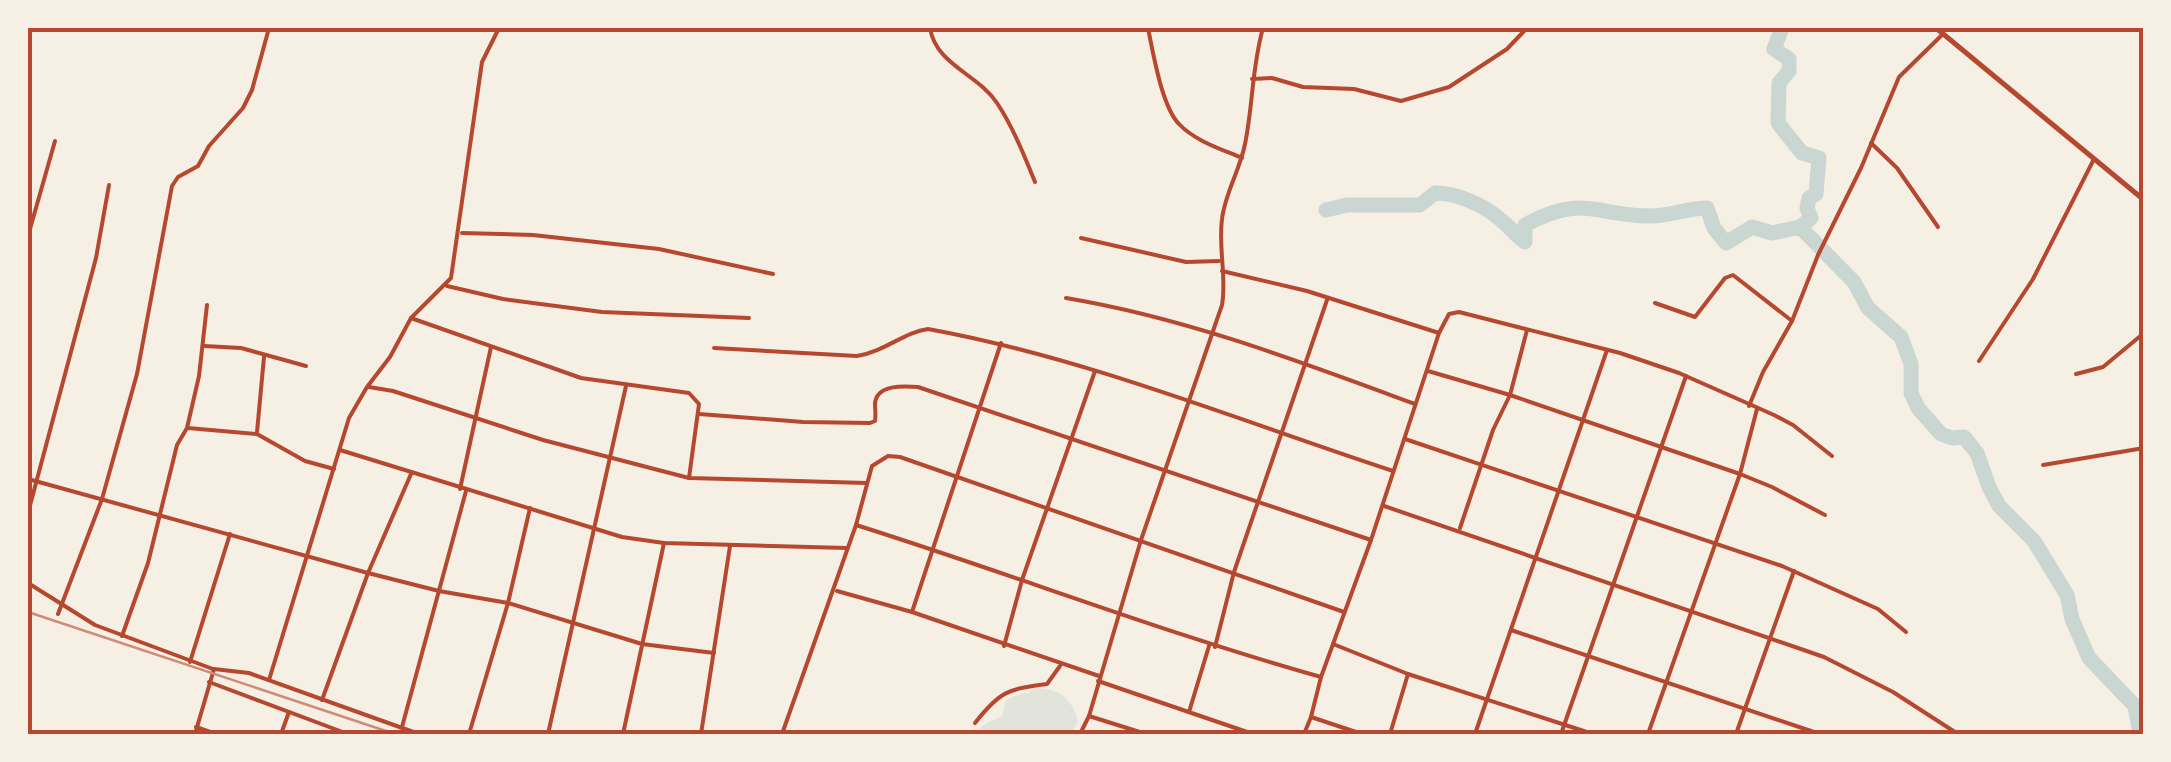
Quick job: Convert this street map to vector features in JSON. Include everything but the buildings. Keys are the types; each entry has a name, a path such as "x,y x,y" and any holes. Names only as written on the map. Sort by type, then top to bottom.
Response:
{"street":[{"path":"58,614 102,499 137,374 172,186 178,177 198,166 208,146 243,108 269,28"},
{"path":"268,680 350,418 411,318 451,278 482,62 499,28"},
{"path":"930,28 942,55 998,104 1021,144 1035,182"},
{"path":"1148,28 1176,122 1188,132 1242,158"},
{"path":"1080,734 1089,716 1141,540 1214,334 1224,289 1220,260 1223,205 1242,158 1253,60 1262,28"},
{"path":"1252,79 1272,78 1302,87 1354,89 1401,101 1449,87 1506,50 1527,28"},
{"path":"1936,28 2144,200"},
{"path":"1749,406 1792,321 1899,77 1943,34"},
{"path":"28,236 55,142"},
{"path":"1871,144 1897,168 1938,227"},
{"path":"1979,361 2033,278 2094,159"},
{"path":"28,513 92,277 110,185"},
{"path":"460,233 534,234 659,249 773,274"},
{"path":"1081,238 1186,262 1220,260"},
{"path":"1222,271 1307,291 1439,333"},
{"path":"1655,304 1695,317 1720,283 1733,275 1792,321"},
{"path":"445,286 503,299 602,312 749,318"},
{"path":"1066,298 1214,334 1416,404"},
{"path":"1189,712 1327,300"},
{"path":"122,636 136,602 177,445 187,428 204,346 207,304"},
{"path":"1304,734 1439,333 1454,311 1607,350 1686,376 1792,424 1832,456"},
{"path":"411,318 580,378 689,393 696,398 698,414 689,478"},
{"path":"714,348 857,356 876,353 928,328 1001,343 1095,371 1393,471"},
{"path":"1459,530 1480,465 1510,395 1527,330"},
{"path":"2076,374 2104,367 2144,334"},
{"path":"912,612 1001,343"},
{"path":"204,346 241,348 306,366"},
{"path":"402,728 463,490 491,347"},
{"path":"1475,734 1607,350"},
{"path":"257,434 264,357"},
{"path":"1004,646 1022,580 1095,371"},
{"path":"1428,371 1740,474 1825,515"},
{"path":"1561,734 1686,376"},
{"path":"548,734 626,386"},
{"path":"698,414 870,423 875,421 878,395 898,386 936,392 1371,540"},
{"path":"367,387 689,478 866,483"},
{"path":"1648,734 1740,474 1757,408"},
{"path":"187,428 257,434 305,460 334,469"},
{"path":"1405,439 1794,571 1889,615 1906,632"},
{"path":"2043,465 2144,448"},
{"path":"340,450 593,529 664,543 847,548"},
{"path":"782,734 835,590 872,466 888,456 1344,612"},
{"path":"322,700 368,573 411,474"},
{"path":"28,479 368,573 508,603 642,644 714,653"},
{"path":"1382,506 1859,672 1958,734"},
{"path":"469,734 508,603 530,508"},
{"path":"856,525 1212,647 1321,678"},
{"path":"190,662 230,534"},
{"path":"623,734 664,543"},
{"path":"701,734 730,546"},
{"path":"1736,734 1794,571"},
{"path":"28,583 63,607 122,636 214,669 249,673 419,734"},
{"path":"835,590 912,612 1253,734"},
{"path":"1512,630 1820,734"},
{"path":"1333,644 1408,674 1593,734"},
{"path":"975,722 993,698 1017,687 1047,684 1061,664"},
{"path":"194,734 214,669"},
{"path":"1390,734 1408,674"},
{"path":"209,682 348,734"},
{"path":"281,734 289,712"},
{"path":"1089,716 1146,734"},
{"path":"1311,717 1362,734"},
{"path":"196,728 216,734"}],"shaded area":[{"path":"1034,688 1057,692 1068,700 1078,721 1072,734 973,734 1002,716 1006,700"}],"waterway":[{"path":"1782,28 1774,49 1789,59 1789,71 1779,83 1778,123 1802,153 1819,158 1816,194 1809,198 1807,208 1811,218 1800,227"},
{"path":"1326,210 1347,205 1420,205 1435,193 1443,194 1487,209 1525,242 1525,225 1545,215 1576,208 1651,216 1707,208 1714,228 1726,243 1752,227 1772,233 1800,227 1854,282 1868,308 1901,337 1911,364 1911,393 1918,408 1941,434 1964,437 1977,453 1999,506 2034,541 2067,595 2072,619 2089,658 2135,706 2140,734"}],"railway":[{"path":"28,612 395,734"}]}
